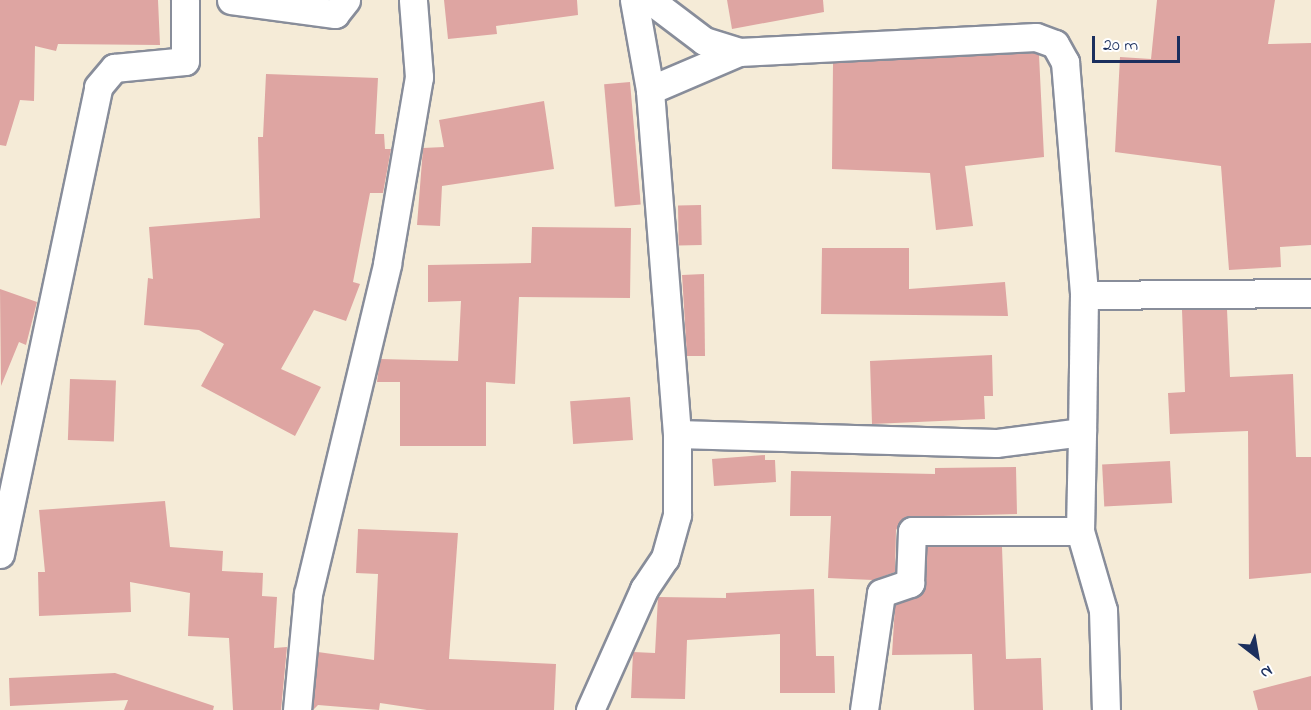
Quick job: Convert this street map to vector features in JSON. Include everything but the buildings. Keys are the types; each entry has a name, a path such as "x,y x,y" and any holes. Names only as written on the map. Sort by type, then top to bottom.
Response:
{"street":[{"path":"0,554 98,87 114,68 185,61 185,0"},
{"path":"231,0 335,14 346,0"},
{"path":"297,710 308,594 387,264 419,77 413,0"},
{"path":"590,710 644,589 665,558 677,515 677,434 650,90 634,0"},
{"path":"650,0 704,41 739,52"},
{"path":"650,90 739,52 1036,36 1055,44 1065,62 1084,295 1080,531 1103,610 1106,710"},
{"path":"1084,295 1311,293"},
{"path":"677,434 996,443 1082,432"},
{"path":"864,710 881,593 910,583 912,531 1080,531"}]}
